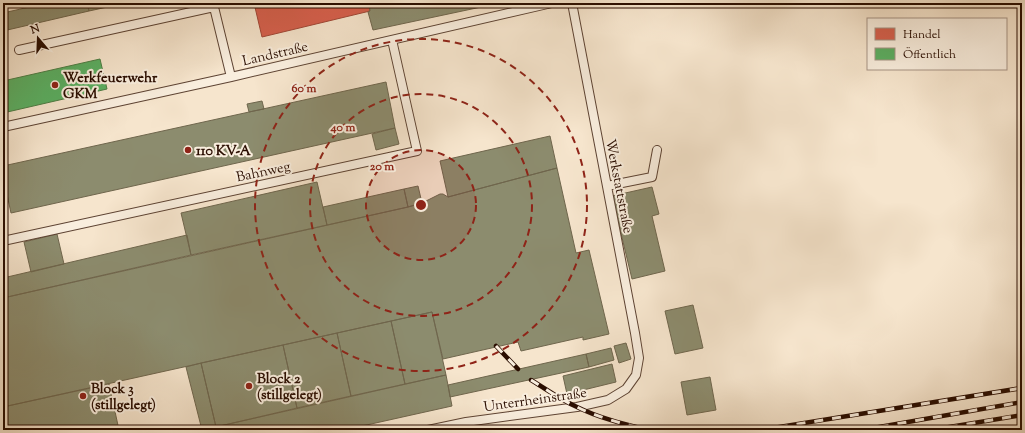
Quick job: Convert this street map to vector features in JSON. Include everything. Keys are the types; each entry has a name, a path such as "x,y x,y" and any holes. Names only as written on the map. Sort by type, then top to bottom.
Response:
{"lane":[{"name":"Landstraße","path":"3,127 231,77 552,3"},
{"name":"Werkstattstraße","path":"572,3 640,358 636,375"},
{"path":"19,50 214,5 231,77"},
{"name":"Bahnweg","path":"3,241 417,151 392,40"},
{"path":"607,186 652,177 657,150"},
{"name":"Unterrheinstraße","path":"428,430 466,422 577,407 608,400 626,390 636,375"}],"building: Handel":[{"path":"254,3 369,3 370,11 262,37"}],"building: Öffentlich":[{"name":"Werkfeuerwehr GKM","path":"100,59 107,89 3,113 3,81"}],"building: Industrie":[{"path":"47,3 87,3 89,11 3,31 3,13"},
{"path":"87,3 111,3 112,6 89,11"},
{"path":"369,3 500,3 373,30 368,12 370,11"},
{"name":"110 KV-A","path":"386,82 395,128 11,213 5,185 3,185 3,166"},
{"path":"262,101 264,109 249,112 247,104"},
{"path":"395,128 399,144 376,150 372,134"},
{"path":"550,136 557,168 448,197 440,161"},
{"path":"557,168 576,253 589,250 609,334 583,340 583,337 521,351 518,342 443,359 432,312 3,407 3,298 408,207 422,203 440,194 448,197"},
{"path":"317,182 327,225 191,255 181,213"},
{"path":"418,186 422,203 408,207 404,189"},
{"path":"652,187 659,214 652,216 665,271 632,279 612,196"},
{"path":"404,189 408,207 327,225 323,207"},
{"path":"57,234 64,264 31,272 24,242"},
{"path":"187,235 191,255 3,298 3,278"},
{"path":"693,305 703,348 675,354 665,311"},
{"path":"432,312 446,375 405,384 391,321"},
{"path":"391,321 405,384 351,396 337,333"},
{"path":"337,333 351,396 297,408 283,345"},
{"path":"626,343 631,359 619,363 614,346"},
{"name":"Block 2 (stillgelegt)","path":"283,345 297,408 216,427 201,363"},
{"path":"611,348 614,360 589,367 586,354"},
{"path":"586,354 589,367 450,397 448,385"},
{"path":"201,363 216,427 202,430 186,367"},
{"path":"612,364 616,382 567,394 563,376"},
{"path":"446,375 452,406 344,430 202,430"},
{"path":"710,377 716,410 687,415 681,382"},
{"name":"Block 3 (stillgelegt)","path":"109,384 119,430 3,430 3,407"}],"railway":[{"path":"496,346 518,369"},
{"path":"531,380 565,401 585,411 648,430"},
{"path":"761,430 1022,388"},
{"path":"862,430 1022,402"},
{"path":"931,430 1022,415"}],"place":[{"name":"Werkfeuerwehr GKM","path":"55,85"},
{"name":"110 KV-A","path":"188,150"},
{"name":"Block 2 (stillgelegt)","path":"249,386"},
{"name":"Block 3 (stillgelegt)","path":"83,396"}]}
